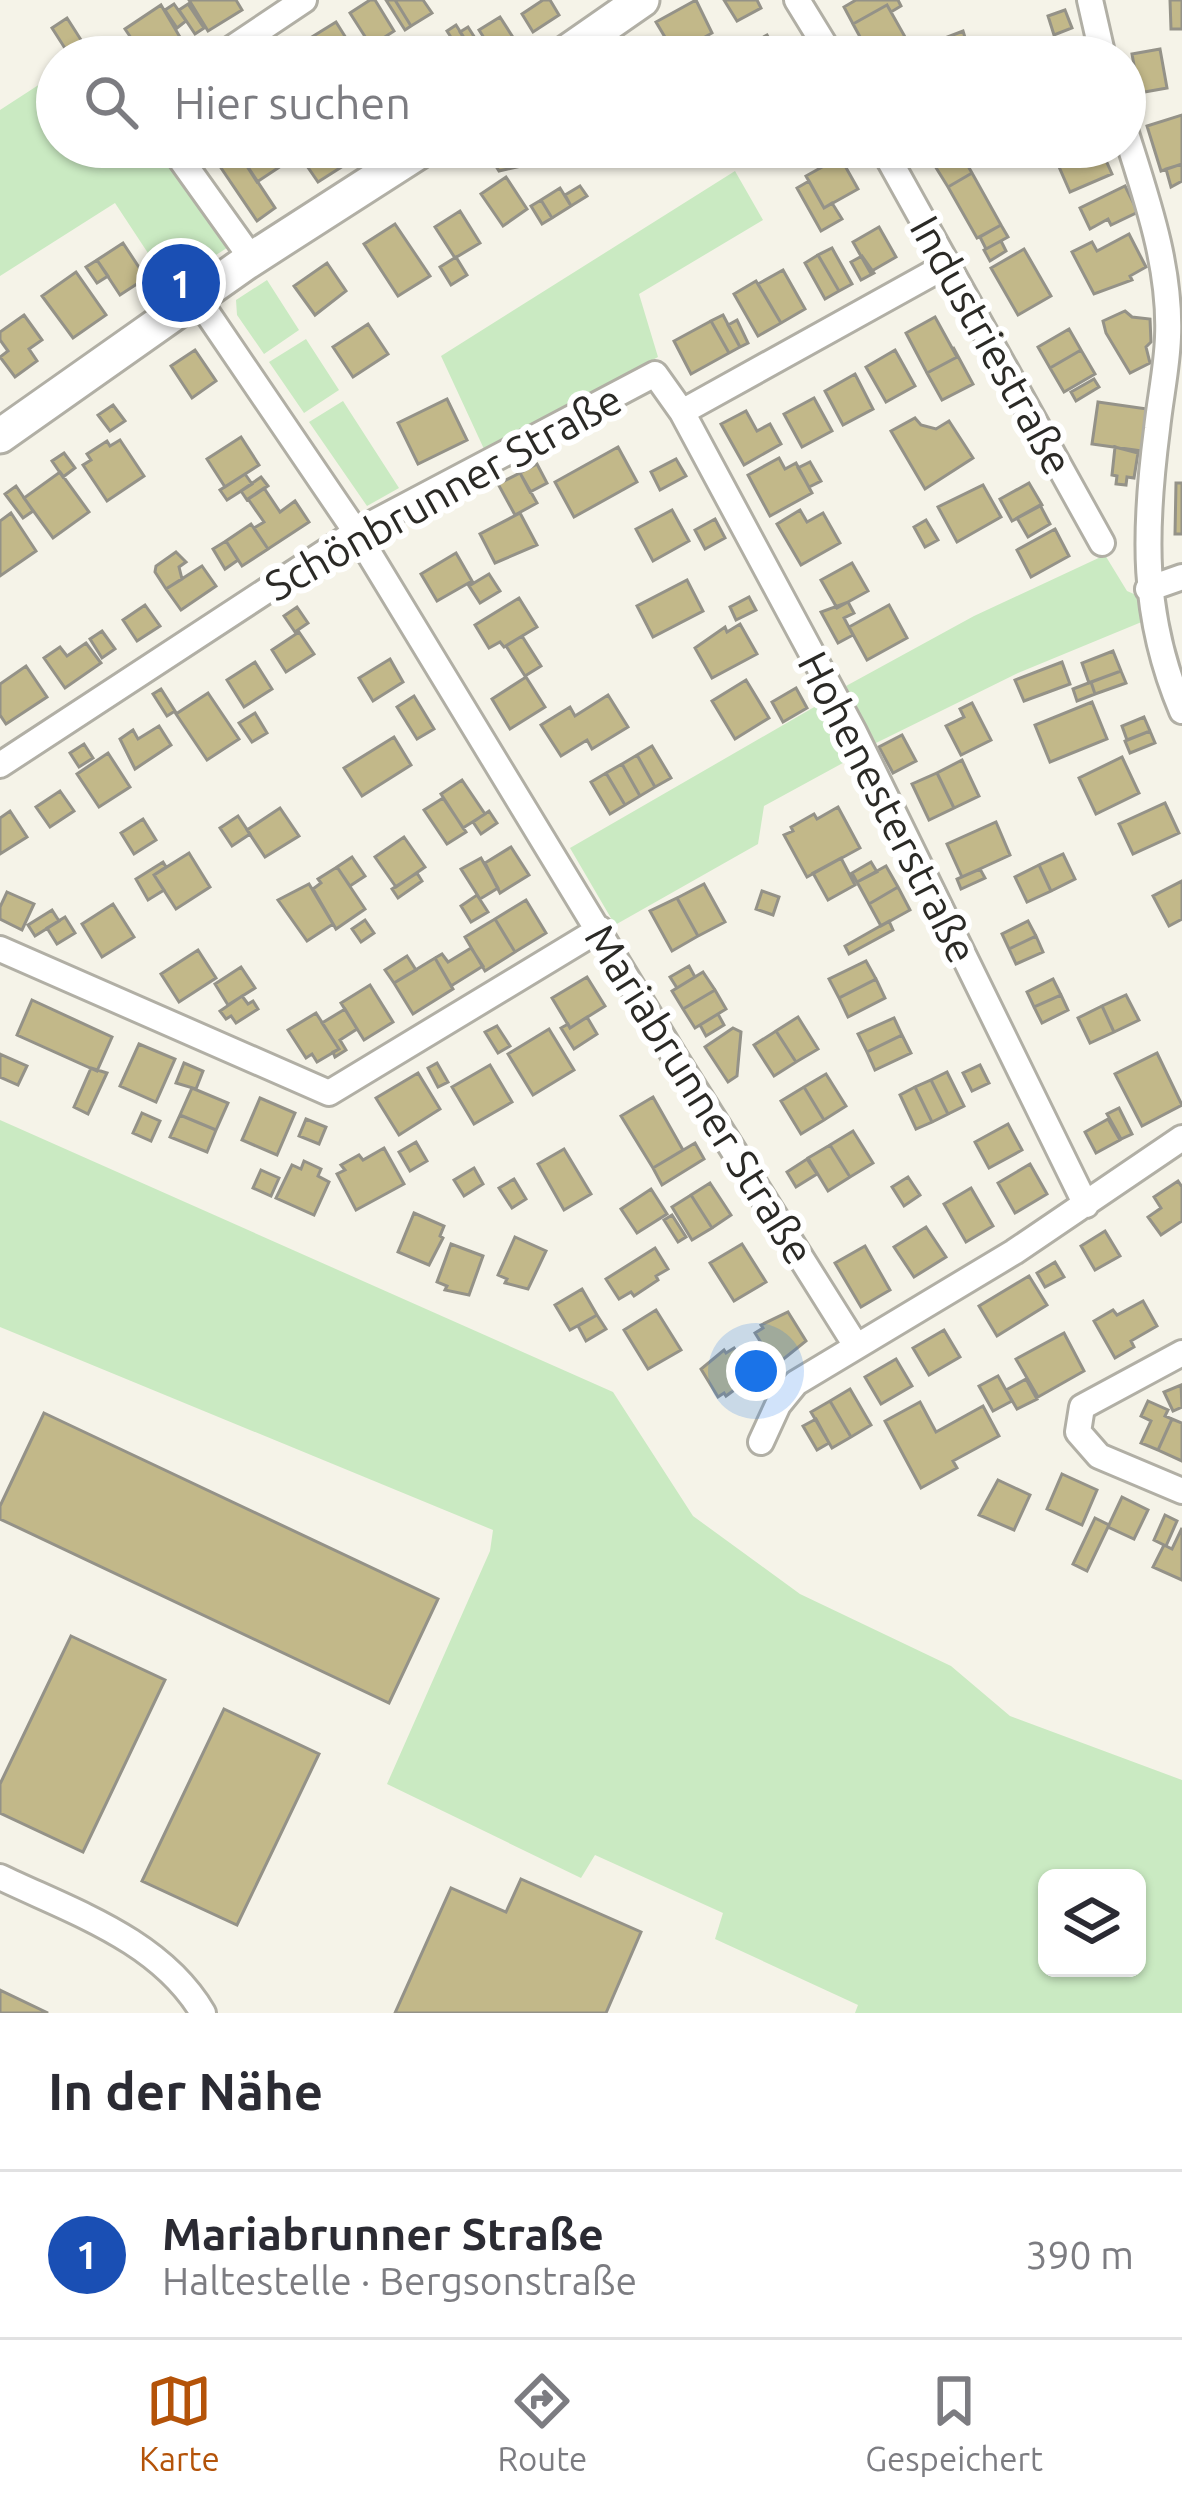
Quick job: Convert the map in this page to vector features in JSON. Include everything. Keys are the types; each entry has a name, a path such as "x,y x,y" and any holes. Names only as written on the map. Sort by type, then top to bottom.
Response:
{"street":[{"path":"250,36 304,0"},
{"path":"590,36 641,0"},
{"path":"797,0 819,36"},
{"path":"1090,0 1098,36"},
{"path":"187,168 252,259"},
{"path":"0,436 252,259 393,168"},
{"name":"Industriestraße","path":"894,168 1102,543"},
{"path":"1137,168 1154,220 1165,279 1168,337 1146,517 1148,589 1182,711"},
{"name":"Schönbrunner Straße","path":"0,765 356,532 655,374 682,412 947,265"},
{"name":"Mariabrunner Straße","path":"197,298 356,532 855,1344"},
{"name":"Hohenesterstraße","path":"682,412 854,732 1086,1205"},
{"path":"1148,589 1182,578"},
{"path":"0,949 328,1093 600,929"},
{"path":"761,1442 778,1405 796,1383 1086,1205 1182,1138"},
{"path":"1182,1353 1082,1407 1078,1432 1099,1456 1182,1491"},
{"path":"0,1877 123,1936 158,1959 203,2013"}],"green space":[{"path":"36,87 36,168 180,168 230,246 169,285 115,203 0,276 0,110"},
{"path":"735,171 763,220 639,294 658,357 484,449 441,356"},
{"path":"267,280 299,330 264,354 237,315 236,300"},
{"path":"306,339 339,390 304,413 269,362"},
{"path":"343,401 399,488 367,506 309,422"},
{"path":"1105,555 1127,591 1143,598 1144,621 1018,673 876,743 846,686 974,616"},
{"path":"823,702 852,758 764,806 758,844 615,925 570,848"},
{"path":"0,1120 613,1392 693,1516 800,1594 951,1666 1010,1716 1182,1780 1182,2013 855,2013 858,2005 715,1939 723,1913 595,1855 581,1878 387,1784 490,1551 493,1530 0,1327"}],"building":[{"path":"189,0 236,0 242,10 208,31"},
{"path":"375,0 394,31 386,36 365,36 350,13"},
{"path":"386,0 395,0 411,26 405,30"},
{"path":"395,0 423,0 432,13 411,26"},
{"path":"550,0 559,15 533,32 522,14"},
{"path":"696,0 712,33 664,36 656,22"},
{"path":"724,0 757,0 761,8 737,21"},
{"path":"856,0 898,0 901,6 891,12 887,5 853,24 844,7"},
{"path":"1170,0 1182,0 1182,29 1171,29"},
{"path":"174,4 186,21 177,28 165,10"},
{"path":"188,4 204,28 195,34 179,10"},
{"path":"161,5 179,36 130,36 125,29"},
{"path":"887,5 905,36 860,36 853,24"},
{"path":"1065,10 1072,28 1054,35 1048,16"},
{"path":"500,17 512,36 483,36 479,30"},
{"path":"67,18 79,36 57,36 52,28"},
{"path":"336,22 345,36 313,36"},
{"path":"456,25 463,36 450,36 447,31"},
{"path":"1160,49 1167,88 1146,92 1146,52"},
{"path":"1182,115 1182,164 1161,171 1147,126"},
{"path":"1182,164 1182,181 1171,187 1166,169"},
{"path":"221,168 249,168 275,208 257,221"},
{"path":"248,168 278,168 257,182"},
{"path":"308,168 340,168 318,182"},
{"path":"820,168 846,168 858,189 824,208 806,176"},
{"path":"936,168 969,168 972,173 948,187"},
{"path":"1060,168 1109,168 1112,174 1070,192"},
{"path":"972,173 1001,225 977,238 948,187"},
{"path":"506,177 527,209 503,226 481,194"},
{"path":"809,181 824,208 832,203 842,219 821,231 797,188"},
{"path":"580,186 587,196 571,206 565,195"},
{"path":"1125,186 1138,212 1090,229 1080,208"},
{"path":"560,188 571,206 552,218 541,200"},
{"path":"541,200 552,218 542,224 531,206"},
{"path":"460,211 480,243 455,258 435,227"},
{"path":"395,224 430,276 398,296 364,244"},
{"path":"1001,225 1008,237 986,249 980,237"},
{"path":"879,227 896,257 870,272 853,242"},
{"path":"1129,234 1146,267 1130,276 1132,280 1094,294 1072,252 1092,242 1097,251"},
{"path":"1001,241 1006,251 990,261 984,250"},
{"path":"123,243 146,278 120,295 97,260"},
{"path":"832,248 852,284 839,291 818,255"},
{"path":"1024,249 1051,296 1018,315 991,268"},
{"path":"818,255 839,291 825,299 805,263"},
{"path":"862,256 874,273 861,280 851,262"},
{"path":"456,257 467,275 451,285 440,267"},
{"path":"97,260 108,276 97,283 86,267"},
{"path":"327,263 346,291 315,315 294,286"},
{"path":"783,270 805,309 781,323 758,284"},
{"path":"76,272 106,315 73,338 42,296"},
{"path":"756,281 781,323 758,336 734,294"},
{"path":"1125,311 1150,319 1151,342 1146,347 1150,363 1130,373 1103,321"},
{"path":"24,315 42,340 29,349 37,361 15,377 0,357 8,351 0,332"},
{"path":"723,315 740,347 729,353 711,321"},
{"path":"935,317 957,357 927,373 906,333"},
{"path":"737,320 748,343 740,347 728,325"},
{"path":"711,321 729,353 691,374 674,341"},
{"path":"368,324 388,354 353,377 333,347"},
{"path":"1069,329 1081,350 1050,368 1038,347"},
{"path":"953,347 973,384 942,400 927,373 957,357"},
{"path":"195,350 216,381 192,398 171,366"},
{"path":"895,350 915,386 886,402 866,367"},
{"path":"1081,350 1095,374 1064,392 1050,368"},
{"path":"855,374 873,409 843,425 825,391"},
{"path":"1094,379 1099,387 1076,401 1071,392"},
{"path":"814,398 832,431 802,447 784,414"},
{"path":"447,399 467,440 418,464 398,423"},
{"path":"1098,402 1147,409 1142,451 1092,444"},
{"path":"113,405 125,421 110,431 98,415"},
{"path":"746,411 757,431 770,424 781,444 744,465 721,424"},
{"path":"915,418 936,429 949,421 973,458 925,489 891,431"},
{"path":"241,437 259,465 225,487 207,459"},
{"path":"120,440 144,476 107,501 83,465 91,460 87,454 107,441 110,446"},
{"path":"618,447 637,482 574,517 555,482"},
{"path":"1115,447 1138,453 1134,478 1127,477 1126,485 1116,484 1117,476 1112,475"},
{"path":"64,453 75,468 63,477 52,461"},
{"path":"779,458 785,469 796,463 812,493 770,516 748,475"},
{"path":"676,459 686,476 660,490 651,472"},
{"path":"810,462 821,481 809,487 798,468"},
{"path":"537,464 547,483 530,492 520,473"},
{"path":"60,472 89,512 53,538 24,498"},
{"path":"520,473 537,503 515,515 498,484"},
{"path":"245,474 252,484 227,500 220,490"},
{"path":"261,477 268,486 247,500 241,491"},
{"path":"1029,483 1042,505 1012,521 1000,499"},
{"path":"1176,483 1182,483 1182,534 1175,534"},
{"path":"983,485 1001,517 957,542 938,507"},
{"path":"16,486 33,511 23,518 5,494"},
{"path":"264,488 280,512 295,501 309,522 268,549 254,528 264,522 248,499"},
{"path":"1040,505 1050,524 1028,537 1017,518"},
{"path":"672,510 689,541 653,561 636,529"},
{"path":"800,510 807,522 823,513 840,543 801,565 777,524"},
{"path":"11,513 36,551 0,576 0,521"},
{"path":"520,513 537,545 495,563 480,534"},
{"path":"715,519 725,538 705,549 695,530"},
{"path":"926,520 938,540 925,547 914,527"},
{"path":"251,524 268,549 242,566 226,541"},
{"path":"1055,529 1069,556 1031,577 1017,550"},
{"path":"226,541 238,560 225,569 213,549"},
{"path":"176,552 186,562 179,567 182,579 166,589 156,566"},
{"path":"456,553 472,581 437,601 421,574"},
{"path":"852,563 868,591 837,608 821,580"},
{"path":"202,566 216,586 181,610 166,589"},
{"path":"489,574 500,591 480,603 469,586"},
{"path":"687,580 703,611 653,637 637,606"},
{"path":"749,597 756,610 736,620 730,607"},
{"path":"519,598 537,627 504,647 500,642 489,648 475,625"},
{"path":"848,602 854,613 844,618 853,635 838,643 821,612"},
{"path":"145,605 160,626 137,641 123,620"},
{"path":"889,605 907,638 867,660 849,627"},
{"path":"297,607 308,623 295,632 284,616"},
{"path":"740,624 757,654 712,678 695,648 725,627 727,632"},
{"path":"102,631 115,649 102,658 90,639"},
{"path":"299,632 314,654 286,672 272,650"},
{"path":"522,636 541,666 525,676 506,646"},
{"path":"86,643 101,663 65,688 44,658 60,647 67,656"},
{"path":"1113,651 1121,671 1089,683 1082,663"},
{"path":"390,659 403,682 373,701 359,678"},
{"path":"255,662 272,689 244,707 227,680"},
{"path":"1062,662 1070,684 1024,701 1015,680"},
{"path":"26,666 47,697 6,724 0,715 0,684"},
{"path":"1121,671 1126,683 1095,694 1091,682"},
{"path":"526,677 545,707 510,729 492,699"},
{"path":"746,680 769,718 735,739 712,701"},
{"path":"1091,682 1095,694 1077,701 1073,689"},
{"path":"796,688 807,708 783,722 772,702"},
{"path":"161,689 175,711 167,716 153,694"},
{"path":"208,693 239,739 207,760 176,714"},
{"path":"608,695 628,727 592,749 587,740 561,756 541,725 570,707 575,716"},
{"path":"414,696 434,729 417,739 397,707"},
{"path":"1092,702 1107,739 1050,762 1035,725"},
{"path":"972,703 991,740 961,755 946,726 964,717 960,709"},
{"path":"255,713 267,733 252,742 239,723"},
{"path":"1144,717 1150,731 1127,740 1122,726"},
{"path":"159,726 171,745 135,769 120,739 133,730 138,739"},
{"path":"1150,731 1155,743 1130,753 1125,741"},
{"path":"902,735 916,761 893,773 879,747"},
{"path":"394,737 411,765 362,796 344,768"},
{"path":"84,744 93,758 79,767 70,753"},
{"path":"652,746 671,778 655,787 637,755"},
{"path":"108,753 130,787 99,807 77,774"},
{"path":"637,755 655,787 640,796 622,764"},
{"path":"1122,757 1139,793 1096,814 1079,778"},
{"path":"962,760 979,796 954,808 937,773"},
{"path":"622,764 640,796 625,805 606,773"},
{"path":"606,773 625,805 610,814 591,782"},
{"path":"937,773 954,808 929,820 912,784"},
{"path":"462,780 485,814 463,828 441,794"},
{"path":"60,791 74,811 50,827 36,807"},
{"path":"443,798 466,832 447,844 424,810"},
{"path":"1165,803 1179,833 1133,854 1119,824"},
{"path":"838,807 860,848 807,877 784,835 814,814 817,819"},
{"path":"280,808 299,836 265,857 247,830"},
{"path":"10,811 27,837 0,854 0,818"},
{"path":"489,811 497,823 481,834 473,822"},
{"path":"238,816 250,834 232,846 220,828"},
{"path":"143,819 156,840 134,854 121,833"},
{"path":"996,822 1010,855 962,877 947,844"},
{"path":"404,837 425,867 396,887 375,857"},
{"path":"511,847 529,875 500,893 485,863"},
{"path":"189,853 210,887 176,909 154,875"},
{"path":"1063,854 1075,879 1051,891 1039,865"},
{"path":"352,857 365,876 350,886 337,867"},
{"path":"481,858 498,888 480,899 461,869"},
{"path":"841,858 855,885 828,900 813,873"},
{"path":"163,862 166,867 154,875 164,890 148,900 136,879"},
{"path":"871,862 877,872 857,882 852,873"},
{"path":"1039,865 1051,891 1027,902 1015,877"},
{"path":"886,866 898,887 869,904 857,882"},
{"path":"337,867 365,909 336,929 313,889 321,883 318,879"},
{"path":"980,869 985,878 961,889 957,879"},
{"path":"417,873 422,881 398,898 392,889"},
{"path":"1182,881 1182,919 1169,926 1153,896"},
{"path":"309,884 333,924 307,941 278,900"},
{"path":"704,884 725,922 698,936 677,898"},
{"path":"898,887 910,910 881,926 869,904"},
{"path":"762,891 779,897 773,915 756,909"},
{"path":"7,892 34,904 22,930 0,919"},
{"path":"477,895 488,912 471,922 461,906"},
{"path":"677,898 698,936 672,951 650,911"},
{"path":"526,900 546,933 515,952 495,919"},
{"path":"113,904 134,937 102,957 82,924"},
{"path":"52,910 59,921 35,936 28,925"},
{"path":"65,917 75,933 57,944 47,928"},
{"path":"495,919 515,952 485,971 465,937"},
{"path":"365,920 374,933 361,942 352,929"},
{"path":"889,921 893,930 849,954 845,946"},
{"path":"1028,921 1036,936 1009,949 1002,934"},
{"path":"1036,936 1043,952 1016,964 1009,949"},
{"path":"471,948 483,966 451,986 435,958 442,954 448,962"},
{"path":"198,950 216,978 179,1002 161,974"},
{"path":"407,956 416,970 394,983 385,970"},
{"path":"435,958 453,989 413,1014 394,983"},
{"path":"866,961 876,979 839,998 829,979"},
{"path":"689,966 695,977 677,988 670,977"},
{"path":"241,967 255,988 228,1005 215,984"},
{"path":"703,972 715,990 683,1009 672,991"},
{"path":"587,977 605,1006 570,1028 552,998"},
{"path":"876,979 885,998 848,1017 839,998"},
{"path":"1053,979 1061,995 1034,1007 1027,992"},
{"path":"370,985 393,1022 364,1040 341,1003"},
{"path":"715,990 726,1009 695,1028 683,1009"},
{"path":"1061,995 1068,1010 1042,1023 1034,1007"},
{"path":"1126,995 1139,1020 1114,1032 1102,1006"},
{"path":"242,996 258,1009 236,1023 231,1016 226,1019 220,1011"},
{"path":"32,1000 112,1037 97,1071 17,1035"},
{"path":"1102,1006 1114,1032 1090,1043 1078,1018"},
{"path":"345,1009 357,1029 340,1040 346,1050 335,1057 333,1052 339,1049 322,1023"},
{"path":"316,1013 339,1049 317,1062 312,1054 306,1058 288,1030"},
{"path":"718,1014 724,1025 706,1036 700,1025"},
{"path":"587,1017 597,1034 574,1049 561,1028"},
{"path":"798,1017 818,1049 796,1062 776,1031"},
{"path":"894,1018 902,1035 867,1052 858,1034"},
{"path":"497,1026 510,1046 498,1053 485,1032"},
{"path":"733,1028 741,1032 737,1076 728,1082 705,1047"},
{"path":"549,1029 574,1070 533,1095 508,1054"},
{"path":"776,1031 796,1062 774,1076 754,1045"},
{"path":"902,1035 911,1053 875,1070 867,1052"},
{"path":"139,1044 175,1059 156,1102 120,1086"},
{"path":"1157,1053 1182,1105 1142,1126 1115,1074"},
{"path":"0,1054 27,1066 18,1085 0,1077"},
{"path":"184,1063 203,1071 196,1089 176,1083"},
{"path":"437,1063 448,1082 438,1087 428,1068"},
{"path":"490,1065 512,1102 474,1124 452,1087"},
{"path":"980,1065 989,1083 972,1091 963,1073"},
{"path":"91,1068 107,1073 88,1114 74,1107"},
{"path":"947,1072 964,1106 948,1114 931,1080"},
{"path":"418,1073 440,1109 399,1135 376,1098"},
{"path":"826,1074 846,1106 824,1120 804,1087"},
{"path":"931,1080 948,1114 932,1122 915,1087"},
{"path":"804,1087 824,1120 801,1134 781,1101"},
{"path":"915,1087 932,1122 916,1129 900,1095"},
{"path":"192,1088 228,1103 216,1130 180,1115"},
{"path":"653,1097 683,1150 653,1168 621,1116"},
{"path":"260,1098 295,1113 277,1155 242,1140"},
{"path":"1119,1108 1132,1134 1121,1139 1107,1114"},
{"path":"142,1113 160,1121 151,1141 133,1133"},
{"path":"180,1115 216,1130 207,1152 170,1137"},
{"path":"306,1119 326,1127 319,1144 299,1136"},
{"path":"1108,1119 1120,1140 1096,1153 1085,1132"},
{"path":"1008,1124 1022,1150 989,1168 975,1142"},
{"path":"853,1131 873,1163 850,1177 830,1145"},
{"path":"416,1142 427,1161 410,1171 399,1152"},
{"path":"695,1143 704,1159 662,1185 653,1168"},
{"path":"830,1145 850,1177 828,1191 808,1158"},
{"path":"384,1148 404,1184 356,1210 337,1174 345,1170 341,1165"},
{"path":"564,1149 591,1194 564,1210 538,1164"},
{"path":"807,1159 817,1174 796,1187 787,1172"},
{"path":"304,1161 321,1169 318,1176 329,1182 314,1215 276,1198 292,1165 301,1169"},
{"path":"1030,1164 1047,1194 1015,1213 998,1183"},
{"path":"474,1168 483,1184 464,1196 454,1180"},
{"path":"261,1170 279,1178 271,1196 253,1188"},
{"path":"908,1177 920,1195 904,1206 892,1187"},
{"path":"514,1179 526,1199 512,1208 499,1188"},
{"path":"1178,1181 1182,1221 1161,1235 1148,1217 1161,1208 1154,1197"},
{"path":"710,1183 731,1215 712,1228 691,1195"},
{"path":"971,1188 993,1226 966,1242 944,1204"},
{"path":"651,1189 667,1214 637,1233 621,1209"},
{"path":"691,1195 712,1228 692,1240 672,1207"},
{"path":"414,1213 444,1226 429,1265 398,1252"},
{"path":"672,1215 686,1237 678,1242 664,1220"},
{"path":"926,1227 946,1257 914,1277 894,1247"},
{"path":"1105,1231 1120,1256 1095,1270 1081,1246"},
{"path":"515,1237 546,1251 528,1289 505,1283 507,1279 498,1275"},
{"path":"451,1244 483,1256 469,1295 445,1290 447,1286 437,1282"},
{"path":"742,1244 766,1282 734,1301 710,1263"},
{"path":"865,1246 890,1290 861,1307 835,1263"},
{"path":"655,1248 668,1269 634,1296 631,1292 619,1299 606,1279"},
{"path":"1055,1262 1064,1277 1045,1287 1037,1273"},
{"path":"1029,1276 1047,1305 997,1336 979,1306"},
{"path":"582,1289 597,1315 570,1330 555,1305"},
{"path":"1143,1301 1157,1326 1131,1341 1134,1347 1115,1358 1094,1321"},
{"path":"656,1310 681,1350 648,1369 624,1330"},
{"path":"788,1312 806,1341 773,1362 755,1333"},
{"path":"597,1315 606,1329 586,1341 578,1326"},
{"path":"944,1330 960,1357 929,1375 913,1348"},
{"path":"1064,1333 1084,1371 1038,1397 1016,1359"},
{"path":"761,1343 770,1358 748,1372 739,1356"},
{"path":"734,1348 752,1377 718,1397 701,1369 724,1350"},
{"path":"896,1359 912,1386 881,1404 865,1377"},
{"path":"998,1376 1012,1401 993,1411 979,1386"},
{"path":"1026,1379 1037,1399 1017,1409 1006,1390"},
{"path":"1181,1385 1182,1407 1173,1411 1164,1392"},
{"path":"850,1389 871,1425 851,1437 830,1401"},
{"path":"830,1401 851,1437 832,1448 811,1412"},
{"path":"1148,1401 1168,1410 1165,1416 1172,1419 1158,1450 1141,1443 1151,1421 1141,1416"},
{"path":"920,1402 936,1432 983,1406 999,1436 953,1461 957,1468 921,1488 885,1421"},
{"path":"44,1413 438,1599 389,1703 0,1519 0,1506"},
{"path":"816,1419 829,1443 817,1450 803,1426"},
{"path":"1172,1419 1182,1423 1182,1461 1158,1450"},
{"path":"1062,1474 1097,1490 1082,1525 1047,1509"},
{"path":"998,1480 1030,1495 1014,1530 979,1515"},
{"path":"1122,1497 1148,1510 1134,1539 1108,1527"},
{"path":"1165,1515 1177,1521 1166,1546 1154,1540"},
{"path":"1095,1518 1109,1525 1087,1571 1073,1564"},
{"path":"1182,1528 1182,1580 1153,1567 1164,1545 1172,1549"},
{"path":"71,1636 165,1680 83,1852 0,1813 0,1784"},
{"path":"224,1709 319,1754 237,1925 142,1881"},
{"path":"521,1879 641,1932 606,2013 395,2013 451,1888 506,1912"},
{"path":"0,1990 48,2013 0,2013"}],"place":[{"name":"Mariabrunner Straße","path":"181,283"}]}
